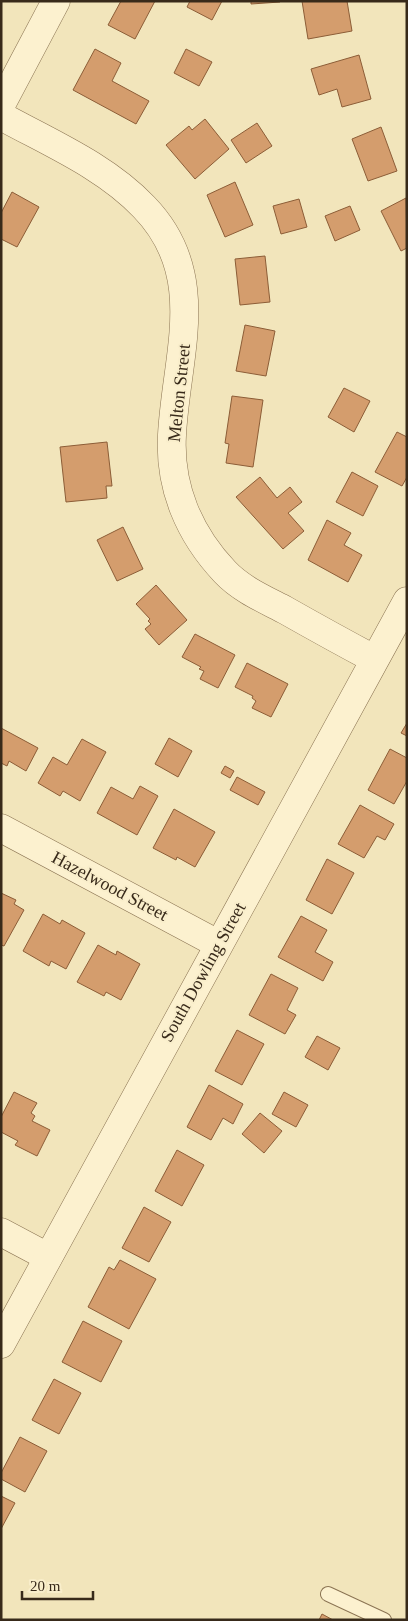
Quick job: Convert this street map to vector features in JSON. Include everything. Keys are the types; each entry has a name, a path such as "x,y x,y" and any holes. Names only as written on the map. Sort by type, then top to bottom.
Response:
{"street":[{"path":"1,105 56,1"},
{"name":"Melton Street","path":"1,116 107,174 145,208 169,245 182,281 186,315 172,435 172,462 182,508 202,545 226,573 247,590 374,659"},
{"name":"South Dowling Street","path":"1,1344 407,601"},
{"name":"Hazelwood Street","path":"1,828 218,944"},
{"path":"1,1232 48,1257"}],"lane":[{"path":"328,1594 384,1620"}],"building":[{"path":"121,1 155,1 135,39 108,25"},
{"path":"190,1 222,1 212,20 187,7"},
{"path":"251,1 280,1 280,2 251,4"},
{"path":"302,1 347,1 352,31 308,39"},
{"path":"95,49 121,63 112,81 149,101 136,124 73,90"},
{"path":"186,49 212,62 199,86 174,73"},
{"path":"359,55 371,99 342,107 337,89 319,95 311,69"},
{"path":"205,119 229,149 195,179 166,145 189,126 192,130"},
{"path":"257,123 272,146 246,163 231,140"},
{"path":"381,127 397,171 368,181 352,139"},
{"path":"235,182 253,225 225,237 207,195"},
{"path":"12,192 39,207 17,247 1,239 1,213"},
{"path":"406,198 407,248 401,251 381,211"},
{"path":"299,199 307,227 281,234 273,206"},
{"path":"350,206 360,230 335,241 325,216"},
{"path":"265,256 270,302 240,305 235,259"},
{"path":"245,325 275,331 266,376 236,371"},
{"path":"344,388 370,401 354,432 328,417"},
{"path":"232,396 263,400 253,467 226,463 229,444 225,443"},
{"path":"397,432 407,437 407,477 402,486 375,472"},
{"path":"107,442 112,486 106,486 107,498 66,502 60,447"},
{"path":"352,472 378,486 363,516 336,502"},
{"path":"260,477 277,498 290,487 302,502 288,513 304,531 283,549 236,497"},
{"path":"327,520 351,533 344,545 362,555 348,582 308,560"},
{"path":"123,527 143,569 117,581 97,540"},
{"path":"156,585 187,620 159,645 145,629 151,624 148,621 150,619 136,604"},
{"path":"195,634 235,655 218,688 200,679 204,671 199,669 201,667 182,657"},
{"path":"247,663 288,684 271,717 252,708 256,701 252,698 253,696 235,687"},
{"path":"407,723 407,736 401,733"},
{"path":"1,728 38,748 26,771 9,761 7,766 1,763"},
{"path":"169,738 192,751 178,777 155,764"},
{"path":"82,739 106,752 80,801 63,791 60,796 38,783 53,757 67,765"},
{"path":"390,749 407,758 407,781 394,804 368,790"},
{"path":"225,766 234,771 230,778 221,773"},
{"path":"237,777 265,792 258,805 230,790"},
{"path":"140,786 158,796 137,835 97,813 111,787 133,799"},
{"path":"360,805 394,824 385,840 377,836 364,858 338,844"},
{"path":"174,809 215,832 195,867 177,857 176,860 153,848"},
{"path":"327,859 354,873 332,914 306,900"},
{"path":"1,893 16,900 14,904 24,910 4,946 1,945"},
{"path":"43,914 60,924 62,920 85,933 66,969 51,961 49,966 23,951"},
{"path":"301,916 327,930 315,952 333,962 323,981 278,957"},
{"path":"98,945 116,955 117,951 140,964 121,1000 106,992 104,996 77,982"},
{"path":"271,974 298,988 287,1010 296,1015 285,1034 249,1015"},
{"path":"237,1030 264,1044 242,1085 215,1071"},
{"path":"317,1036 340,1048 328,1070 305,1057"},
{"path":"209,1085 243,1104 233,1124 223,1118 211,1140 187,1127"},
{"path":"14,1092 37,1103 31,1113 35,1116 32,1121 50,1130 37,1156 15,1145 18,1141 1,1132 1,1117"},
{"path":"284,1092 308,1105 296,1127 272,1114"},
{"path":"260,1113 282,1131 264,1153 242,1134"},
{"path":"177,1150 204,1165 182,1206 155,1191"},
{"path":"144,1207 171,1222 149,1262 122,1248"},
{"path":"120,1260 156,1279 129,1329 88,1307 109,1267 114,1270"},
{"path":"83,1321 122,1341 101,1382 62,1362"},
{"path":"54,1379 81,1393 59,1434 32,1420"},
{"path":"20,1437 47,1451 25,1492 1,1479 1,1473"},
{"path":"1,1496 15,1503 1,1529"},
{"path":"322,1614 333,1620 319,1620"}]}
